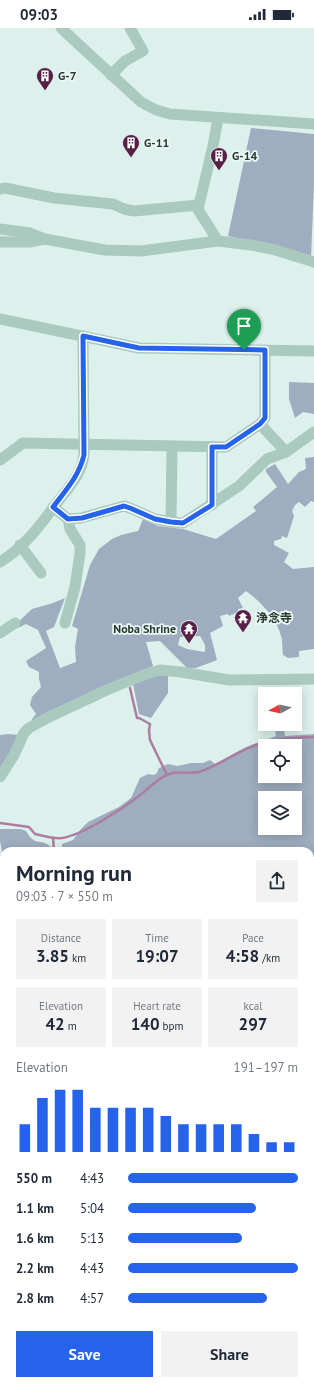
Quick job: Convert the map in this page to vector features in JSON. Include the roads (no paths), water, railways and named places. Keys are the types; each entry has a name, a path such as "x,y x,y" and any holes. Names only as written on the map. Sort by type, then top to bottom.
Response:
{"street":[{"path":"61,28 140,102 156,110 170,114 314,124"},
{"path":"111,74 125,61 143,51 130,28"},
{"path":"0,189 5,188 54,198 113,204 134,212 199,205 213,146 216,124"},
{"path":"195,205 218,241"},
{"path":"0,229 30,233 45,239 105,250 141,251 218,241 272,249 314,262"},
{"path":"0,242 30,242 45,239"},
{"path":"0,319 139,348 314,351"},
{"path":"0,562 28,540 73,482 81,467 84,455 83,336"},
{"path":"0,460 23,443 226,447 260,424 265,418 265,350"},
{"path":"260,424 286,452"},
{"path":"68,519 82,518 124,506 155,519 183,523 239,486 268,459 286,452 314,432"},
{"path":"171,522 172,446"},
{"path":"212,447 212,505"},
{"path":"53,507 68,519 70,529 80,545 75,587 65,623"},
{"path":"20,545 41,574"},
{"path":"0,633 15,623"},
{"path":"0,777 14,755 24,733 29,728 103,692 146,674 160,670 229,680 314,679"}],"waterway":[{"path":"130,688 137,718 150,724 150,740 167,775"},
{"path":"0,823 29,827 35,834 48,837 62,838 71,836 91,827 123,808 157,781 169,774 199,772 213,767 258,744 282,739 314,737"},
{"path":"53,838 54,847"}],"place":[{"name":"G-7","path":"45,91"},
{"name":"G-11","path":"131,158"},
{"name":"G-14","path":"219,171"},
{"name":"浄念寺","path":"243,633"},
{"name":"Noba Shrine","path":"189,644"}]}
